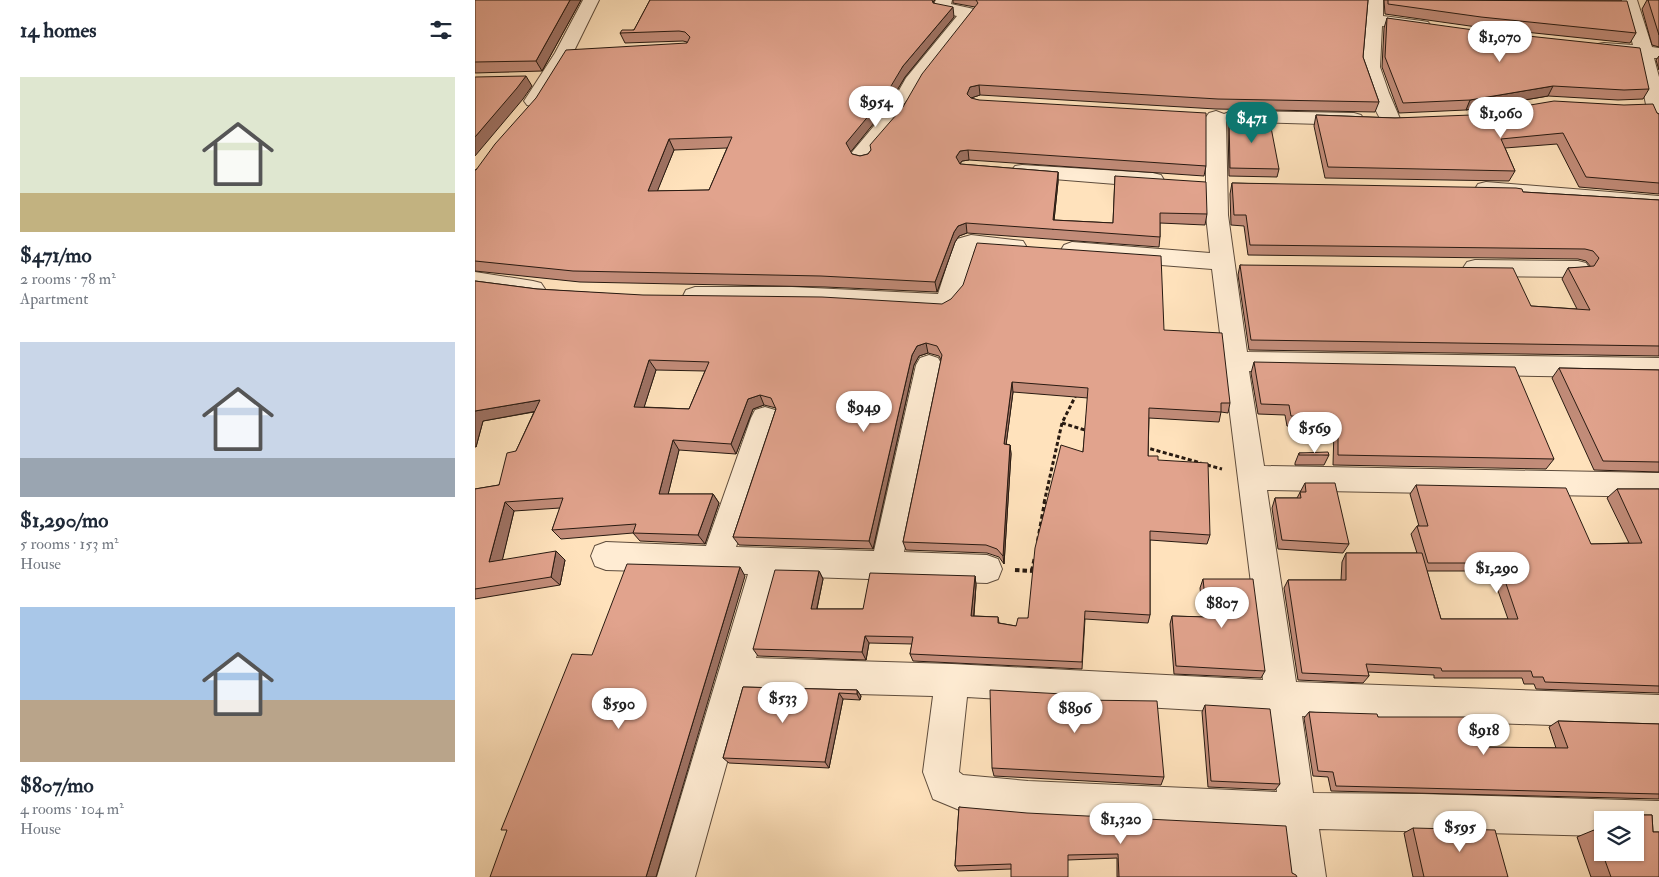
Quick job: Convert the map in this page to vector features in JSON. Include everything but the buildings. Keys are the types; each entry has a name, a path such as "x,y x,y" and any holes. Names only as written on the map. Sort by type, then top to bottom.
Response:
{"street":[{"path":"521,116 533,103 564,52 591,0"},
{"path":"863,159 860,155 865,147 893,117 909,95 913,82 968,13 941,7 944,0"},
{"path":"1307,877 1235,361 1230,264 1217,215 1217,184 1207,116 1399,121 1379,93 1371,67 1374,20 1372,0"},
{"path":"1649,2 1625,2 1651,53 1653,109"},
{"path":"1374,20 1439,29"},
{"path":"1585,46 1651,53"},
{"path":"564,52 584,52"},
{"path":"529,78 548,78"},
{"path":"1001,170 1170,182"},
{"path":"1467,189 1511,190 1659,203"},
{"path":"675,296 792,296 944,303 949,298 967,243 1230,264"},
{"path":"1450,267 1578,269"},
{"path":"475,280 555,291"},
{"path":"1235,361 1659,368"},
{"path":"886,566 929,364"},
{"path":"716,560 765,418"},
{"path":"1251,478 1659,485"},
{"path":"606,556 987,569"},
{"path":"676,877 767,562"},
{"path":"734,674 952,680 1282,698 1659,712"},
{"path":"952,680 941,772 946,786 962,793 1028,799 1298,811 1422,812 1659,819"}],"path":[{"path":"1037,542 1049,476 1062,423 1080,388"},
{"path":"1062,423 1090,431"},
{"path":"1138,445 1251,478"},
{"path":"1032,571 1036,551"},
{"path":"987,569 1041,571"}]}
